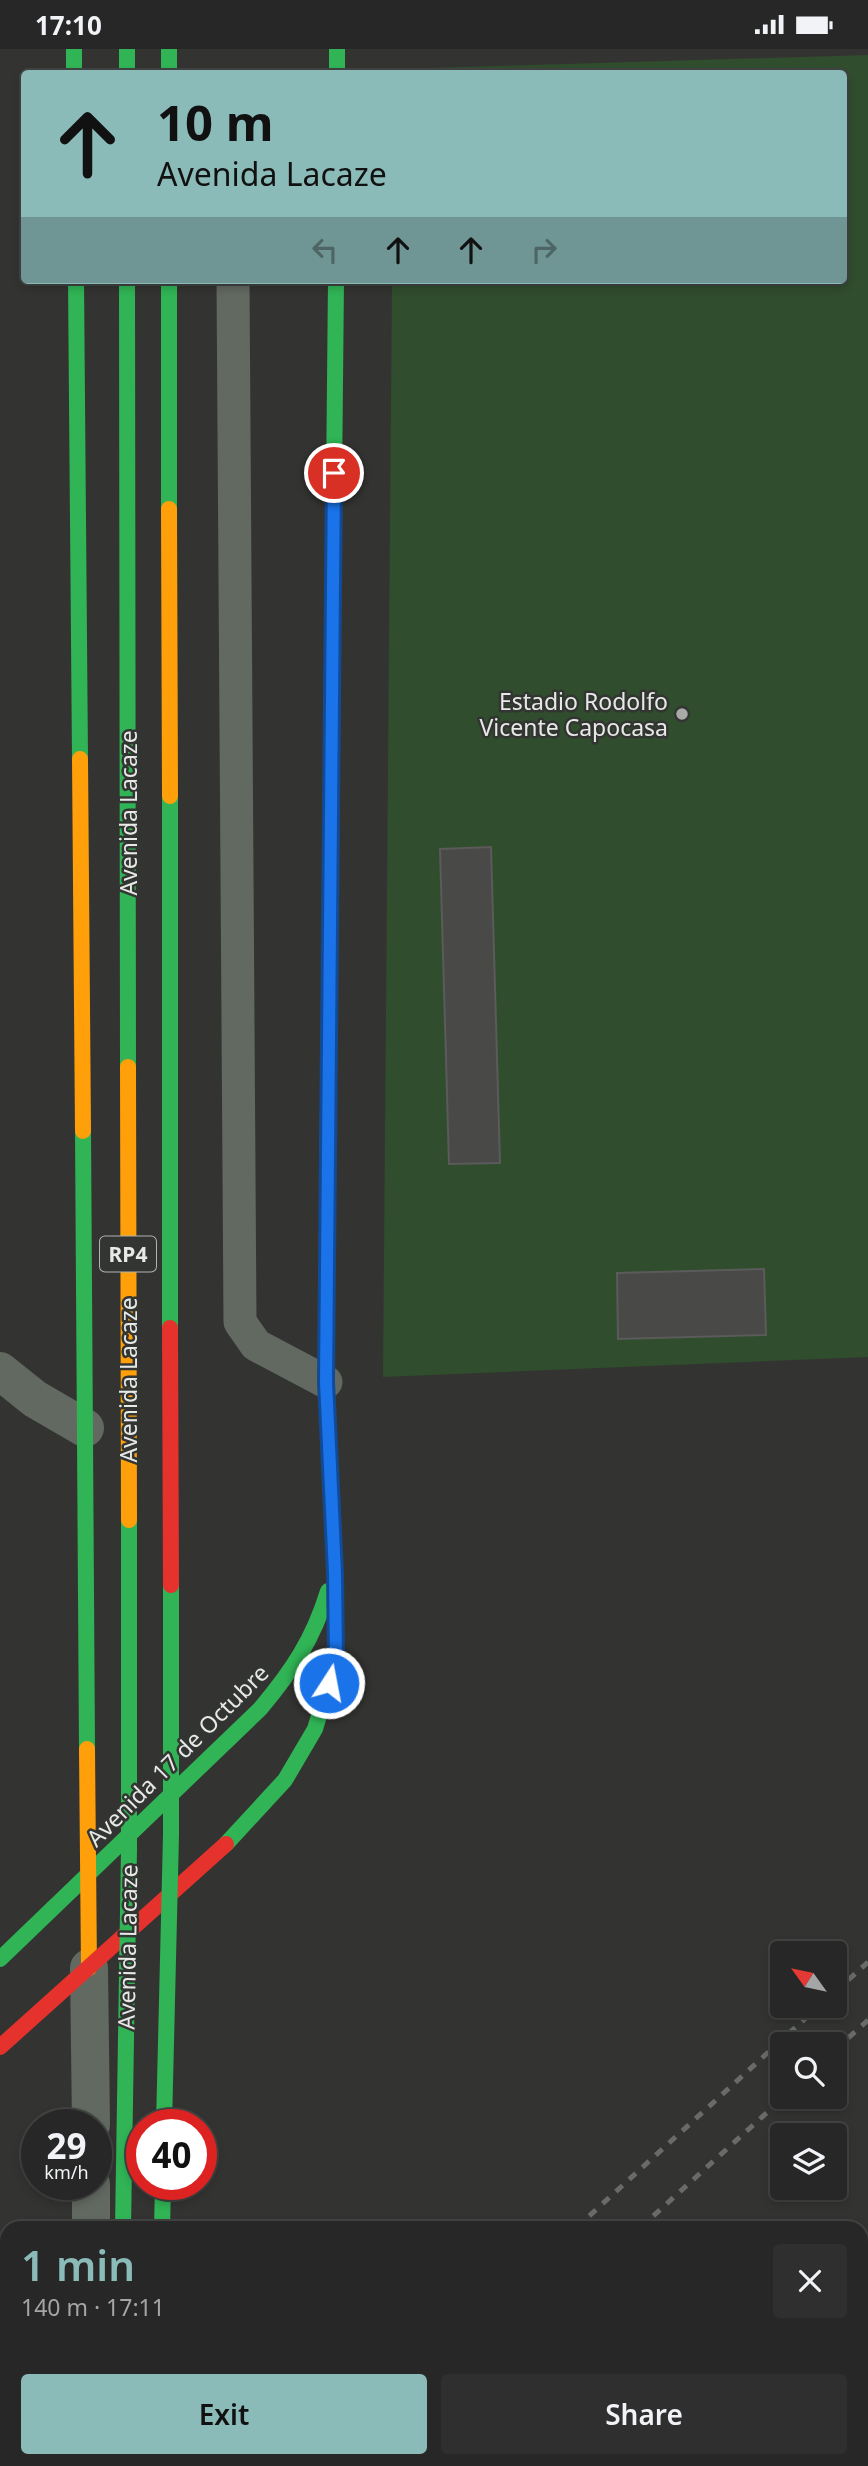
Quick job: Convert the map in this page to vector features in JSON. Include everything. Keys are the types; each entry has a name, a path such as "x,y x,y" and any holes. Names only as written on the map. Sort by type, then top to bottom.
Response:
{"street":[{"path":"74,49 74,70"},
{"path":"127,49 127,70"},
{"path":"169,49 169,70"},
{"path":"337,49 337,70"},
{"name":"Avenida Lacaze","path":"76,284 90,2109"},
{"name":"Avenida Lacaze","path":"123,2221 129,1849 127,284"},
{"name":"Avenida Lacaze","path":"164,2109 171,1835 169,284"},
{"path":"0,2047 232,1838 285,1780 315,1729 336,1660 335,1573 326,1382 336,284"},
{"path":"0,1371 35,1399 85,1428"},
{"name":"Avenida 17 de Octubre","path":"0,1959 260,1709 291,1672 318,1621 335,1573"},
{"path":"91,2200 91,2221"},
{"path":"162,2221 163,2200"}],"lane":[{"path":"233,284 240,1322 256,1345 326,1382"}],"green space":[{"name":"Estadio Rodolfo Vicente Capocasa","path":"868,55 868,1357 383,1377 392,284 847,284 847,70 394,69"}],"building":[{"path":"491,847 500,1163 449,1164 440,849"},
{"path":"764,1269 766,1335 618,1339 617,1273"}],"railway":[{"path":"847,1981 868,1962"},
{"path":"584,2221 806,2018"},
{"path":"847,2039 868,2020"},
{"path":"648,2221 771,2109"}],"traffic: fast":[{"path":"74,49 74,70"},
{"path":"127,49 127,70"},
{"path":"169,49 169,70"},
{"path":"337,49 337,70"},
{"path":"76,284 80,759"},
{"path":"127,284 128,1067"},
{"path":"169,284 169,509"},
{"path":"332,689 336,284"},
{"path":"170,796 170,1328"},
{"path":"226,1844 285,1780 315,1729 336,1660 335,1573 326,1382 328,1107"},
{"path":"83,1131 87,1749"},
{"path":"123,2221 129,1849 129,1520"},
{"path":"164,2109 171,1835 171,1585"},
{"path":"0,1959 260,1709 300,1654 316,1625 328,1591"},
{"path":"162,2221 163,2200"}],"traffic: slow":[{"path":"169,509 170,796"},
{"path":"80,759 83,1131"},
{"path":"328,1107 331,851"},
{"path":"128,1067 129,1520"},
{"path":"87,1749 89,1968"}],"traffic: jam":[{"path":"331,851 332,689"},
{"path":"170,1328 171,1585"},
{"path":"0,2047 226,1844"}],"place":[{"name":"Estadio Rodolfo Vicente Capocasa","path":"682,714"}],"route":[{"path":"329,1683 336,1660 335,1573 326,1382 334,473"}]}
